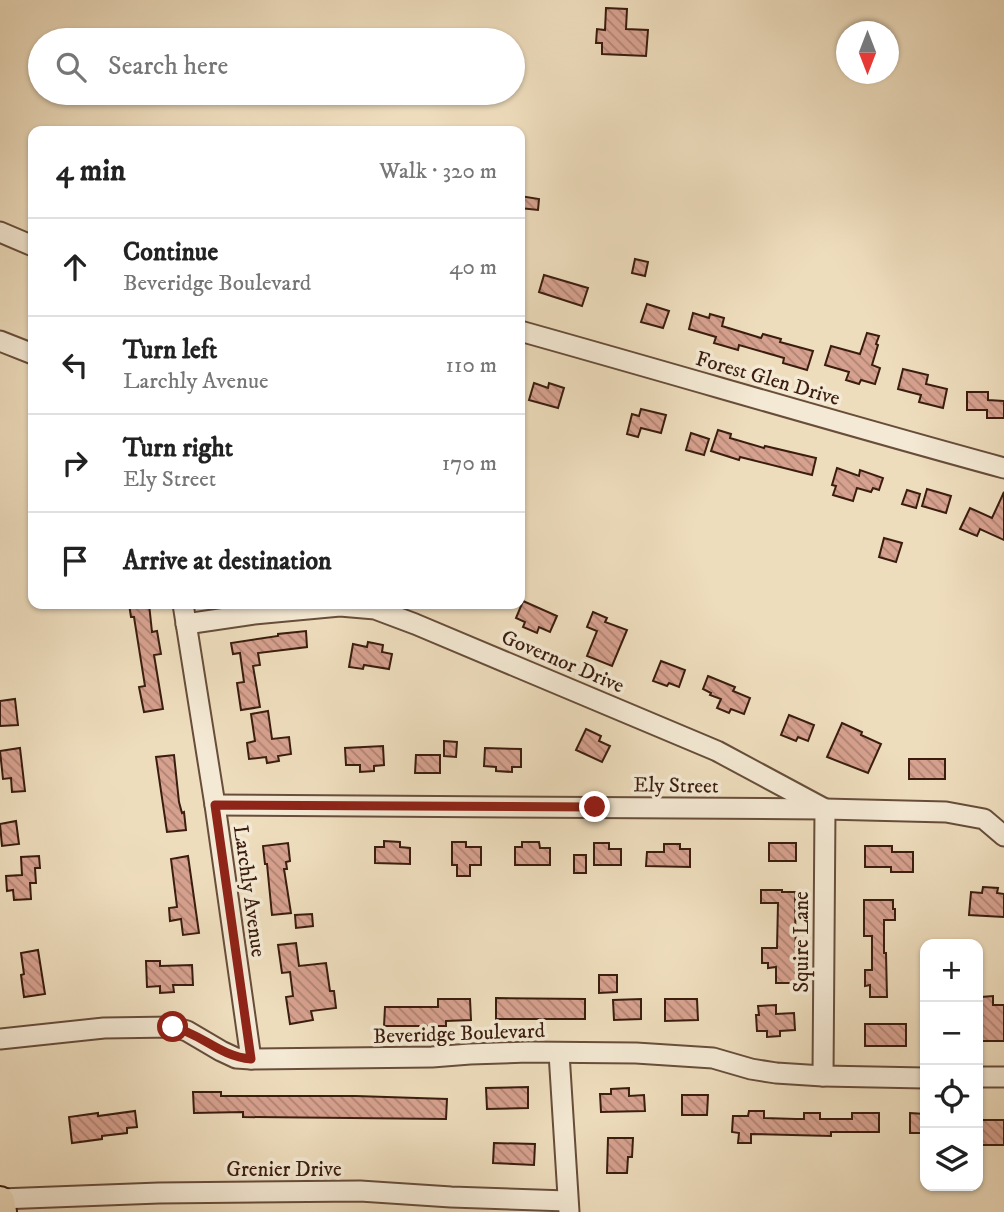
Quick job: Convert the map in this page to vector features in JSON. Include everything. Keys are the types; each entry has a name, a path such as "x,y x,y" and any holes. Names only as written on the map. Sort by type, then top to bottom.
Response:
{"highway":[{"path":"0,1200 2,1212"}],"street":[{"path":"0,232 28,244"},
{"name":"Forest Glen Drive","path":"525,332 1004,468"},
{"path":"0,341 28,352"},
{"name":"Larchly Avenue","path":"184,609 251,1059"},
{"name":"Governor Drive","path":"186,624 308,609"},
{"name":"Governor Drive","path":"375,609 717,751 825,809"},
{"name":"Ely Street","path":"215,805 946,812 984,819 1004,836"},
{"name":"Squire Lane","path":"823,1076 825,809"},
{"name":"Beveridge Boulevard","path":"0,1039 104,1028 173,1027 187,1031 236,1058 432,1057 516,1052 682,1055 713,1058 776,1073 920,1078"},
{"path":"559,1053 568,1207"},
{"path":"983,1077 1004,1077"},
{"name":"Grenier Drive","path":"0,1200 171,1193 360,1191 568,1207"}],"building":[{"path":"606,8 627,9 626,29 648,30 646,56 602,54 602,43 596,43 597,29 605,30"},
{"path":"525,197 539,199 538,210 525,209"},
{"path":"635,259 648,262 645,276 632,273"},
{"path":"544,275 588,288 582,306 539,292"},
{"path":"647,304 669,311 663,328 641,322"},
{"path":"693,313 709,318 710,314 724,318 722,326 761,338 763,334 781,339 780,342 813,351 807,370 783,363 784,358 739,345 738,350 714,343 716,337 689,329"},
{"path":"867,333 879,336 872,365 880,368 875,384 861,380 859,384 846,380 849,372 825,365 831,346 860,354"},
{"path":"903,369 928,375 926,384 947,389 943,408 919,402 921,395 898,389"},
{"path":"534,383 548,388 549,383 564,388 558,408 529,400"},
{"path":"967,392 988,392 988,400 1004,401 1004,418 987,418 987,410 967,410"},
{"path":"641,409 666,415 661,433 641,428 638,437 627,434 632,414 639,416"},
{"path":"718,430 731,434 730,438 764,448 765,446 816,458 812,475 740,457 739,460 711,451"},
{"path":"691,433 709,439 704,455 686,450"},
{"path":"837,468 859,476 860,470 883,478 879,490 873,488 871,492 857,488 853,501 833,495 836,486 832,485"},
{"path":"927,489 951,496 946,513 922,506"},
{"path":"907,490 920,494 916,508 902,504"},
{"path":"1004,492 1004,540 980,529 977,536 960,529 970,508 992,518"},
{"path":"884,538 902,543 896,562 879,557"},
{"path":"525,602 557,616 550,632 539,627 537,633 523,627 525,622 516,618 520,609 525,609"},
{"path":"130,609 150,609 152,632 157,631 161,654 154,655 163,709 144,712 139,687 145,686 134,617 131,617"},
{"path":"593,612 607,618 605,622 627,630 612,666 587,656 597,631 587,627"},
{"path":"306,631 307,647 258,653 260,665 253,666 260,707 241,710 237,683 244,682 240,653 233,654 231,643"},
{"path":"368,642 383,645 382,652 392,654 389,669 364,665 363,669 349,667 353,644 367,647"},
{"path":"661,661 685,670 679,687 653,681"},
{"path":"708,676 735,687 733,691 750,698 744,714 731,709 729,713 717,708 721,699 703,689"},
{"path":"15,699 18,725 0,726 0,701"},
{"path":"268,711 272,739 289,737 291,754 278,756 279,761 267,763 266,757 249,759 247,743 255,741 251,714"},
{"path":"789,715 814,725 808,741 798,737 796,741 781,735"},
{"path":"842,723 881,744 868,773 827,757"},
{"path":"586,729 601,736 599,741 610,746 602,762 576,750"},
{"path":"444,741 457,742 456,757 444,756"},
{"path":"383,746 384,765 374,766 374,771 360,772 360,765 346,765 345,748"},
{"path":"20,748 25,791 12,792 11,778 3,779 0,751"},
{"path":"485,748 521,749 521,767 512,767 512,772 496,771 496,767 484,766"},
{"path":"174,755 179,802 182,813 184,812 186,830 167,832 156,757"},
{"path":"416,755 440,755 440,773 415,773"},
{"path":"909,759 945,759 945,779 909,779"},
{"path":"16,821 19,844 2,846 0,824"},
{"path":"384,841 400,842 400,847 410,848 410,864 375,863 375,847 384,847"},
{"path":"452,842 466,842 466,847 481,847 481,865 470,865 470,876 457,876 457,865 452,865"},
{"path":"522,842 539,842 540,848 550,848 550,865 515,865 515,847 522,847"},
{"path":"288,843 290,861 286,862 287,869 284,869 291,913 272,915 263,846"},
{"path":"594,843 609,843 609,849 621,849 621,865 594,865"},
{"path":"769,843 796,843 796,861 769,861"},
{"path":"664,844 680,844 680,849 690,849 690,867 646,866 647,852 664,852"},
{"path":"865,846 892,846 892,852 913,852 913,872 891,872 891,867 865,867"},
{"path":"574,855 586,855 586,873 574,873"},
{"path":"39,856 40,868 35,868 36,883 30,883 31,899 14,900 13,890 7,891 6,876 22,875 21,857"},
{"path":"188,856 199,933 183,935 181,919 170,921 169,908 177,907 171,859"},
{"path":"983,887 998,888 997,893 1004,894 1004,917 969,915 971,892 982,893"},
{"path":"761,890 795,892 796,983 776,983 776,967 768,968 768,963 762,963 762,948 777,948 778,903 761,903"},
{"path":"864,900 893,900 895,920 884,920 887,997 870,997 870,985 865,986 865,970 872,970 872,936 864,936"},
{"path":"312,914 313,926 296,928 295,915"},
{"path":"296,943 299,966 326,963 330,991 334,991 336,1008 311,1011 313,1020 290,1024 286,997 293,996 290,972 282,973 278,945"},
{"path":"38,950 45,994 24,997 21,953"},
{"path":"146,961 160,961 160,966 192,965 193,985 173,985 174,992 160,993 160,986 147,987"},
{"path":"599,975 617,975 617,992 599,993"},
{"path":"993,996 993,1005 1004,1005 1004,1041 983,1041 983,997"},
{"path":"496,998 585,999 585,1019 496,1019"},
{"path":"438,999 470,999 471,1020 446,1021 446,1026 384,1026 385,1007 438,1007"},
{"path":"641,999 641,1019 614,1020 613,1000"},
{"path":"665,999 697,999 698,1020 665,1021"},
{"path":"776,1005 776,1014 794,1013 795,1030 780,1031 780,1036 767,1037 767,1031 757,1031 758,1006"},
{"path":"865,1024 906,1024 906,1046 865,1046"},
{"path":"528,1087 528,1108 487,1109 486,1088"},
{"path":"629,1088 629,1096 644,1095 645,1111 601,1112 600,1094 611,1094 611,1089"},
{"path":"193,1092 221,1092 221,1096 447,1099 446,1119 243,1117 243,1112 194,1113"},
{"path":"682,1095 708,1095 707,1115 682,1115"},
{"path":"135,1111 137,1127 127,1128 127,1133 72,1143 69,1117"},
{"path":"749,1111 764,1111 764,1118 796,1119 804,1119 804,1113 820,1113 820,1119 852,1119 852,1113 879,1113 879,1132 831,1132 831,1136 751,1134 751,1143 738,1143 739,1133 732,1132 733,1116 748,1116"},
{"path":"910,1113 920,1114 920,1133 910,1133"},
{"path":"983,1120 1004,1120 1004,1145 983,1145"},
{"path":"608,1138 633,1138 632,1157 628,1157 627,1173 607,1173"},
{"path":"494,1143 535,1144 534,1165 493,1163"}],"route":[{"path":"173,1027 187,1031 236,1058 251,1059 215,805 595,807"}]}
